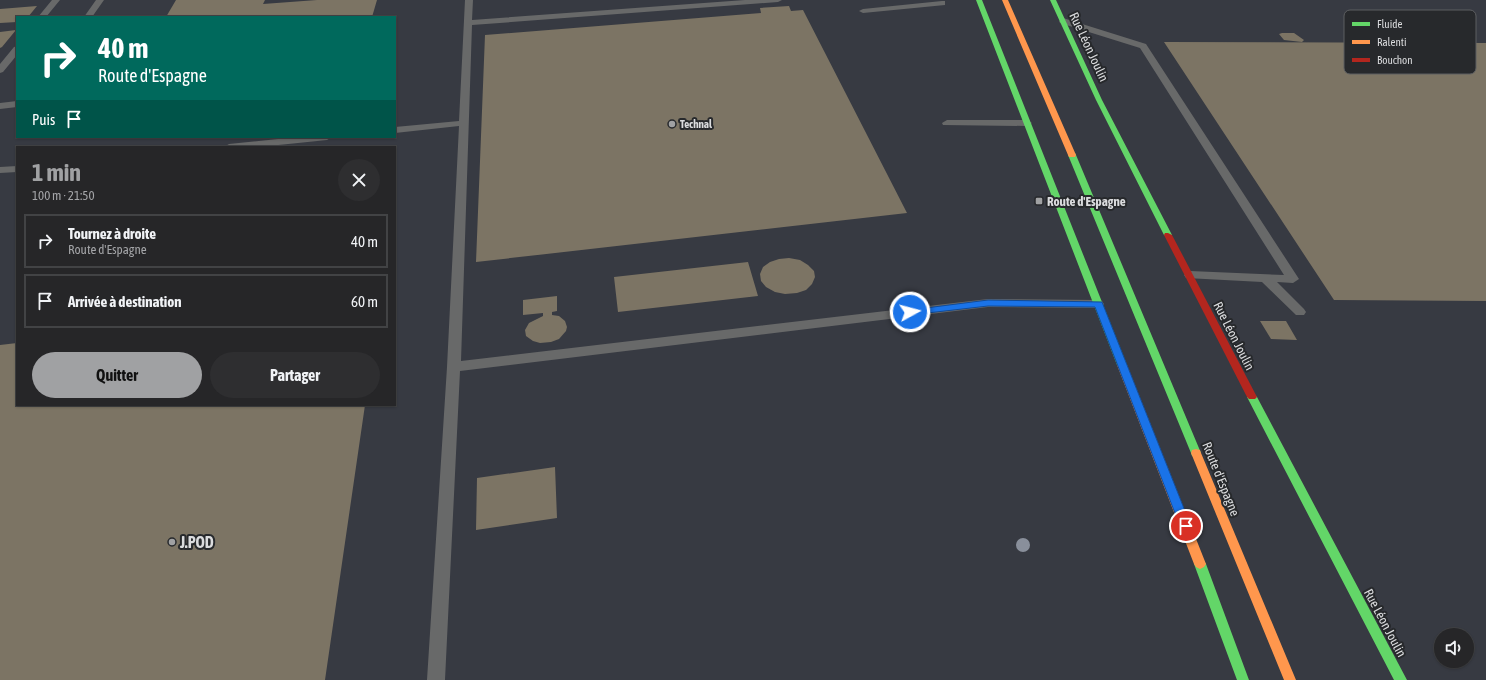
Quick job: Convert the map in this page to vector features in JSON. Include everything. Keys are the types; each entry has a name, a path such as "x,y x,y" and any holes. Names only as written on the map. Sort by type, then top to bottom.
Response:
{"main road":[{"path":"979,0 1220,615 1243,680"},
{"name":"Route d'Espagne","path":"1005,0 1081,176 1290,680"},
{"name":"Rue Léon Joulin","path":"1053,0 1146,194 1190,275 1235,366 1401,680"}],"lane":[{"path":"43,16 56,0"},
{"path":"89,16 100,0"},
{"path":"436,680 454,368 469,0"},
{"path":"630,0 632,12"},
{"path":"668,0 671,9"},
{"path":"469,23 778,0"},
{"path":"863,11 942,3"},
{"path":"1063,21 1143,46 1293,279 1190,275"},
{"path":"0,70 16,50"},
{"path":"0,106 16,104"},
{"path":"396,130 464,123"},
{"path":"947,123 1027,123"},
{"path":"239,146 318,138"},
{"path":"0,170 16,169"},
{"path":"1265,278 1300,312"},
{"path":"454,368 988,303 1098,304"}],"shaded area":[{"path":"0,0 1486,0 1486,680 0,680"}],"building":[{"path":"176,0 265,0 263,4 317,0 377,0 372,16 167,16"},
{"path":"37,6 29,16 16,16 16,22 0,23 0,9"},
{"name":"Technal","path":"789,6 791,11 803,10 907,213 476,262 485,35 761,13 760,8"},
{"path":"16,30 2,47 0,48 0,32"},
{"path":"1294,33 1304,40 1302,42 1284,40 1279,34"},
{"path":"1164,42 1344,43 1344,74 1476,74 1476,43 1486,43 1486,301 1334,300"},
{"path":"789,258 800,260 814,271 815,277 812,284 806,290 797,293 785,294 775,292 766,287 761,281 760,274 763,267 770,262"},
{"path":"748,262 758,296 618,312 614,277"},
{"path":"557,296 557,311 552,312 552,315 559,316 565,321 567,327 566,331 559,339 551,342 540,343 533,341 526,336 525,330 529,323 543,316 543,313 523,315 523,300"},
{"path":"1260,321 1286,321 1297,340 1271,339"},
{"name":"J.POD","path":"16,343 16,406 365,406 325,680 0,680 0,345"},
{"path":"555,467 557,518 476,530 477,478"}],"traffic: fast":[{"path":"979,0 1122,365"},
{"path":"1053,0 1099,100 1168,235"},
{"path":"1072,155 1196,453"},
{"path":"1252,397 1401,680"},
{"path":"1200,564 1243,680"}],"traffic: slow":[{"path":"1005,0 1072,155"},
{"path":"1122,365 1200,564"},
{"path":"1196,453 1290,680"}],"traffic: jam":[{"path":"1168,235 1252,397"}],"place":[{"name":"Technal","path":"672,124"},
{"name":"Route d'Espagne","path":"1039,201"},
{"name":"J.POD","path":"172,542"}],"route":[{"path":"910,312 988,303 1098,304 1186,526"}]}
